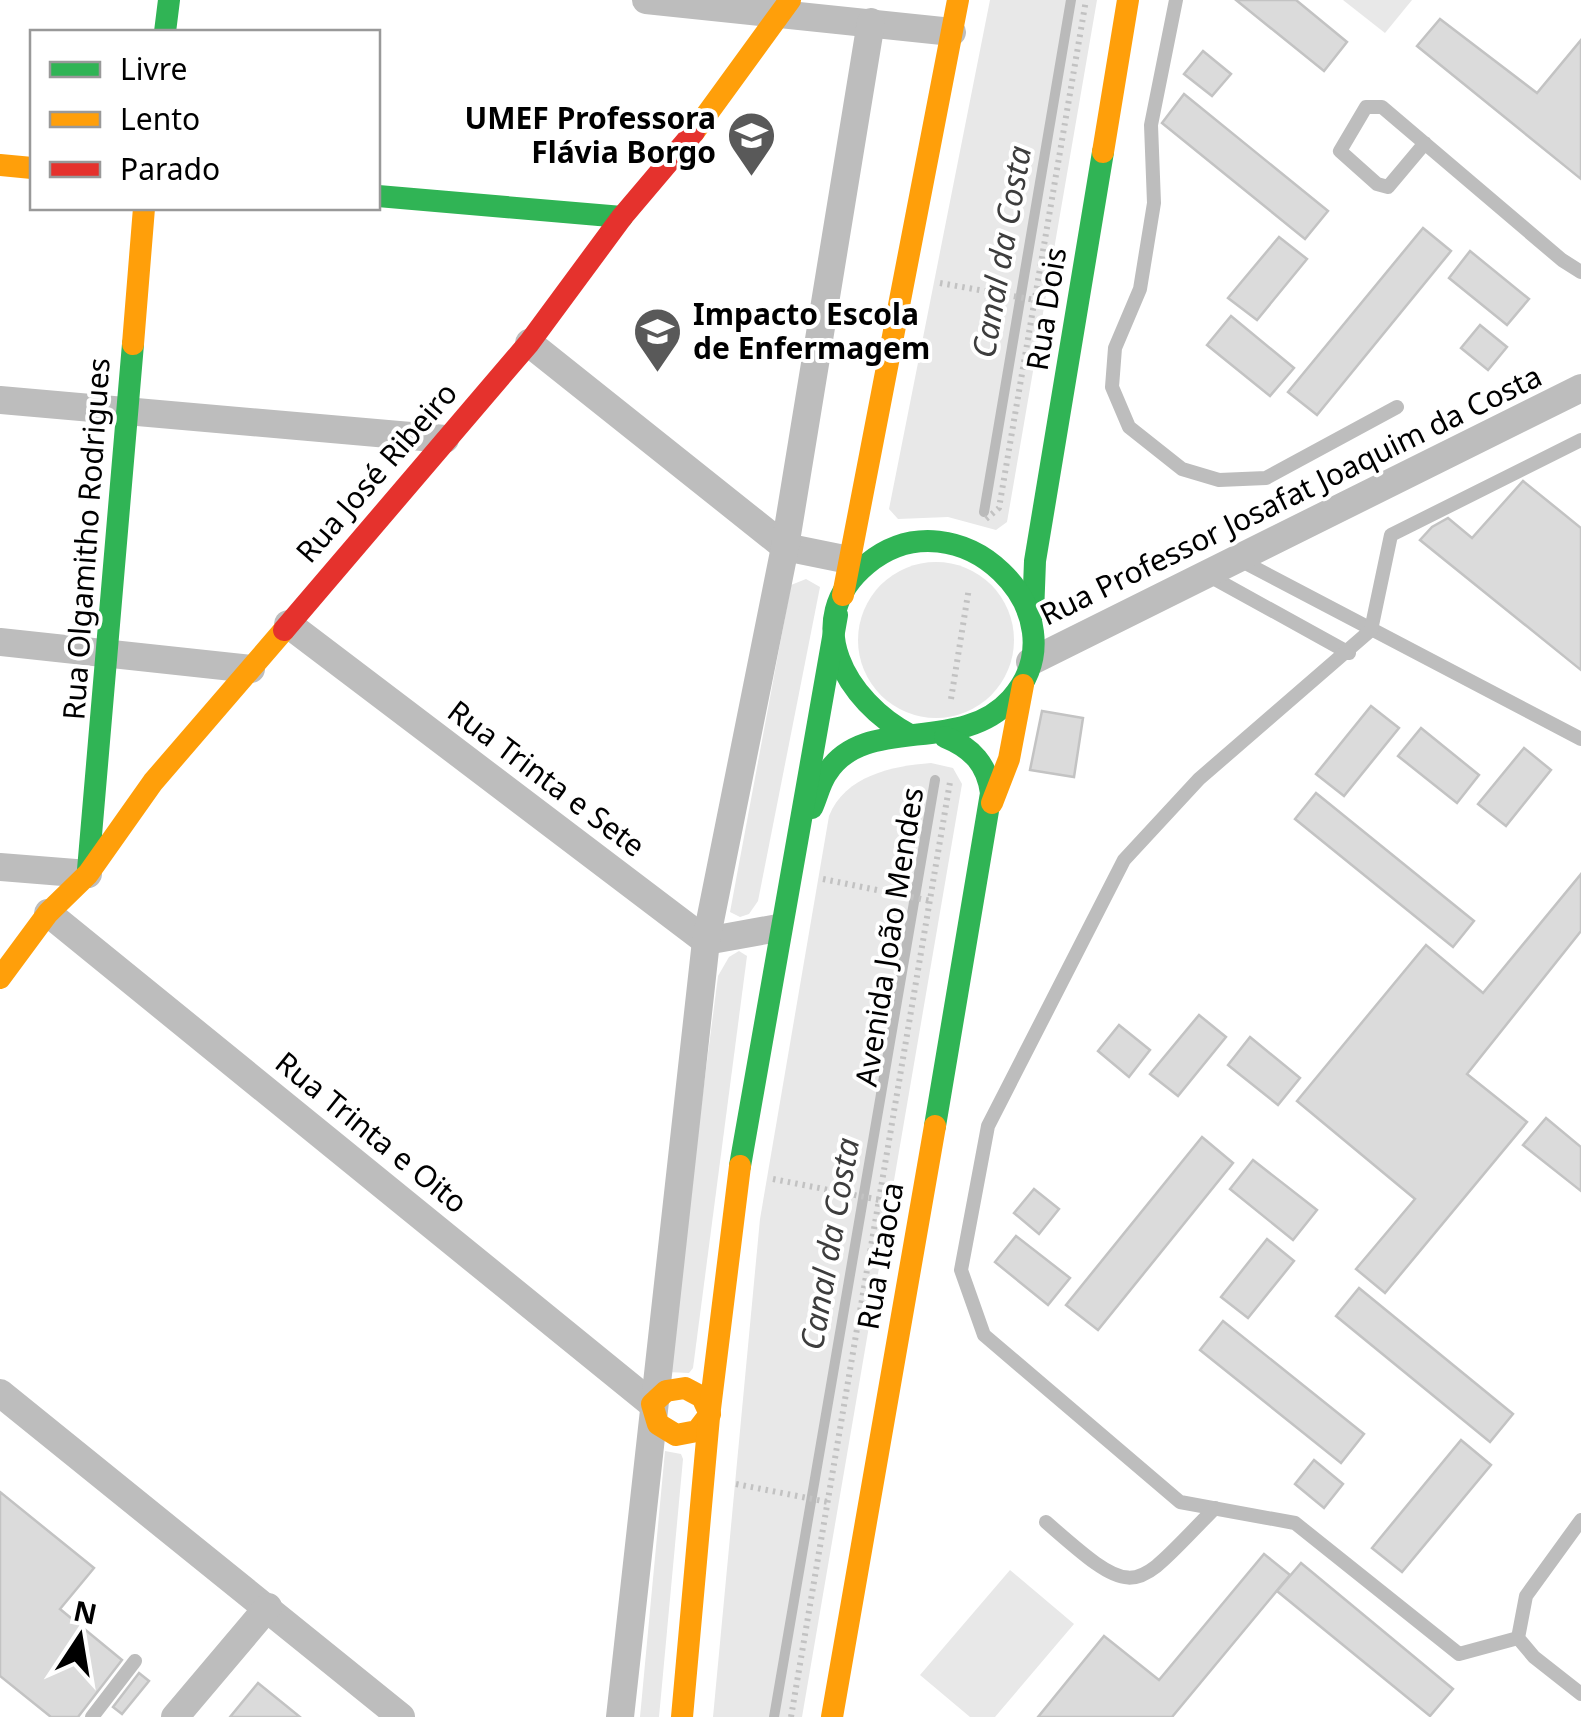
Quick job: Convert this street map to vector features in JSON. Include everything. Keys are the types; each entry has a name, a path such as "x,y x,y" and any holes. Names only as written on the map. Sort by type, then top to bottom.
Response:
{"main road":[{"path":"165,30 169,0"},
{"path":"682,1717 703,1478 677,1439 697,1431 710,1414 678,1388 739,1172 788,872 958,0"},
{"name":"Rua Dois","path":"1027,670 1036,561 1128,0"},
{"name":"Rua José Ribeiro","path":"0,978 48,913 88,874 153,782 529,343 622,217 688,140 784,7"},
{"path":"0,166 30,168"},
{"path":"380,196 622,217"},
{"name":"Rua Olgamitho Rodrigues","path":"88,874 112,653 126,408 144,210"},
{"path":"910,735 879,721 854,697 835,650 840,607 860,573 899,546 930,540 976,550 1014,582 1032,628"},
{"path":"945,737 992,718 1027,670"},
{"path":"990,806 1009,758 1027,670"},
{"path":"788,872 816,792 833,765 859,744 910,735 945,737 968,748 985,767 990,806"},
{"name":"Rua Itaoca","path":"832,1717 990,806"}],"street":[{"path":"646,0 784,7 952,32"},
{"path":"620,1717 677,1439 706,941 785,546 871,22"},
{"path":"529,343 785,546 849,560"},
{"name":"Rua Professor Josafat Joaquim da Costa","path":"1027,670 1205,574 1581,388"},
{"path":"0,400 126,408 445,439"},
{"name":"Rua Trinta e Sete","path":"288,624 706,941"},
{"path":"0,642 251,669"},
{"path":"0,866 88,874"},
{"name":"Rua Trinta e Oito","path":"48,913 678,1388"},
{"path":"706,941 778,928"},
{"path":"0,1393 401,1717"},
{"path":"175,1717 268,1607"}],"lane":[{"path":"1176,0 1151,126 1154,203 1140,289 1111,368 1121,415 1153,449 1182,470 1219,480 1243,481 1266,478 1397,407"},
{"path":"1425,144 1388,187 1377,184 1340,151 1366,107 1382,108 1581,272"},
{"path":"1518,1638 1459,1654 1294,1523 1180,1502 984,1335 961,1270 988,1126 1124,860 1199,779 1349,653 1370,630 1391,535 1574,443 1581,458"},
{"path":"1238,559 1581,739"},
{"path":"1205,574 1349,653"},
{"path":"1046,1522 1104,1573 1127,1580 1151,1572 1215,1508"},
{"path":"1581,1520 1526,1596 1518,1638 1534,1658 1581,1694"},
{"path":"92,1717 135,1660"}],"path":[{"name":"Avenida João Mendes","path":"791,1717 950,782 940,767 980,525 999,508 1086,0"},
{"path":"904,277 1035,300"},
{"path":"788,872 931,900"},
{"path":"739,1172 880,1200"},
{"path":"703,1478 828,1502"}],"shaded area":[{"path":"990,0 1097,0 1007,522 996,530 948,517 898,519 889,509"},
{"path":"1343,0 1412,0 1385,33"},
{"path":"936,562 966,568 991,585 1008,610 1014,640 1008,670 991,695 966,712 936,718 906,712 881,695 864,670 858,640 864,610 881,585 906,568"},
{"path":"806,579 820,587 758,901 749,914 740,917 730,912 791,585"},
{"path":"931,763 953,768 962,784 802,1717 713,1717 760,1219 829,816 836,802 858,782 900,767"},
{"path":"739,951 747,956 693,1368 689,1373 667,1372 718,976 729,957"},
{"path":"665,1451 681,1454 683,1459 659,1717 640,1717"},
{"path":"1010,1570 1074,1624 995,1717 970,1717 920,1675"}],"building":[{"path":"1236,0 1296,0 1347,42 1324,71"},
{"path":"1440,19 1537,93 1581,40 1581,179 1417,46"},
{"path":"1203,51 1231,74 1212,96 1184,74"},
{"path":"1184,94 1328,211 1305,239 1162,123"},
{"path":"1423,228 1451,251 1317,415 1288,392"},
{"path":"1279,237 1307,259 1257,320 1228,298"},
{"path":"1470,251 1529,299 1507,325 1449,278"},
{"path":"1231,316 1294,368 1270,396 1207,345"},
{"path":"1480,325 1507,347 1488,370 1461,348"},
{"path":"1523,481 1581,528 1581,670 1420,540 1448,518 1472,538"},
{"path":"1371,706 1399,728 1344,796 1316,774"},
{"path":"1042,711 1083,718 1074,777 1030,770"},
{"path":"1421,728 1479,775 1457,803 1398,756"},
{"path":"1524,748 1551,770 1506,826 1478,804"},
{"path":"1316,793 1474,921 1453,947 1295,819"},
{"path":"1581,874 1581,931 1467,1074 1527,1122 1385,1293 1356,1269 1415,1199 1297,1101 1426,945 1483,993"},
{"path":"1199,1015 1226,1037 1178,1096 1150,1074"},
{"path":"1119,1025 1150,1050 1129,1077 1098,1051"},
{"path":"1250,1037 1300,1078 1278,1105 1228,1065"},
{"path":"1546,1118 1581,1147 1581,1191 1523,1145"},
{"path":"1202,1137 1233,1163 1098,1330 1066,1305"},
{"path":"1253,1160 1317,1210 1293,1240 1230,1189"},
{"path":"1034,1189 1059,1209 1039,1234 1014,1213"},
{"path":"1016,1236 1070,1278 1048,1305 995,1262"},
{"path":"1267,1239 1294,1261 1248,1318 1221,1297"},
{"path":"1359,1288 1513,1414 1490,1442 1336,1316"},
{"path":"1223,1321 1364,1434 1341,1463 1200,1350"},
{"path":"1461,1440 1491,1465 1402,1572 1372,1548"},
{"path":"1314,1460 1343,1484 1324,1508 1295,1484"},
{"path":"0,1492 94,1568 60,1609 122,1660 78,1717 51,1717 0,1676"},
{"path":"1264,1554 1290,1575 1172,1717 1038,1717 1104,1636 1159,1680"},
{"path":"1301,1563 1453,1689 1430,1716 1277,1591"},
{"path":"139,1673 149,1681 122,1714 113,1707"},
{"path":"258,1683 300,1717 230,1717"}],"waterway":[{"name":"Canal da Costa","path":"984,512 1071,0"},
{"name":"Canal da Costa","path":"774,1717 935,780"}],"traffic: fast":[{"path":"165,30 169,0"},
{"path":"1033,614 1035,561 1103,152"},
{"path":"380,196 622,217"},
{"path":"88,870 133,344"},
{"path":"812,808 825,777 844,755 865,744 940,732 990,716 1011,699 1030,666 1033,632 1022,600 1001,572 972,552 938,542 902,545 867,564 846,586 836,610 834,634 839,659 851,681 887,721 910,735"},
{"path":"740,1166 837,615"},
{"path":"935,1126 991,793 977,758 945,737"}],"traffic: slow":[{"path":"694,132 790,0"},
{"path":"843,595 958,0"},
{"path":"1103,152 1128,0"},
{"path":"0,165 30,168"},
{"path":"133,344 144,210"},
{"path":"0,978 48,913 88,874 153,782 284,630"},
{"path":"992,803 1009,759 1023,685"},
{"path":"832,1717 935,1126"},
{"path":"682,1717 709,1417 740,1166"},
{"path":"685,1388 702,1397 710,1414 697,1431 676,1435 658,1424 652,1404 666,1391 685,1388"}],"traffic: jam":[{"path":"284,630 529,343 622,217 694,132"}],"place":[{"name":"UMEF Professora Flávia Borgo","path":"751,178"},
{"name":"Impacto Escola de Enfermagem","path":"658,374"}]}
